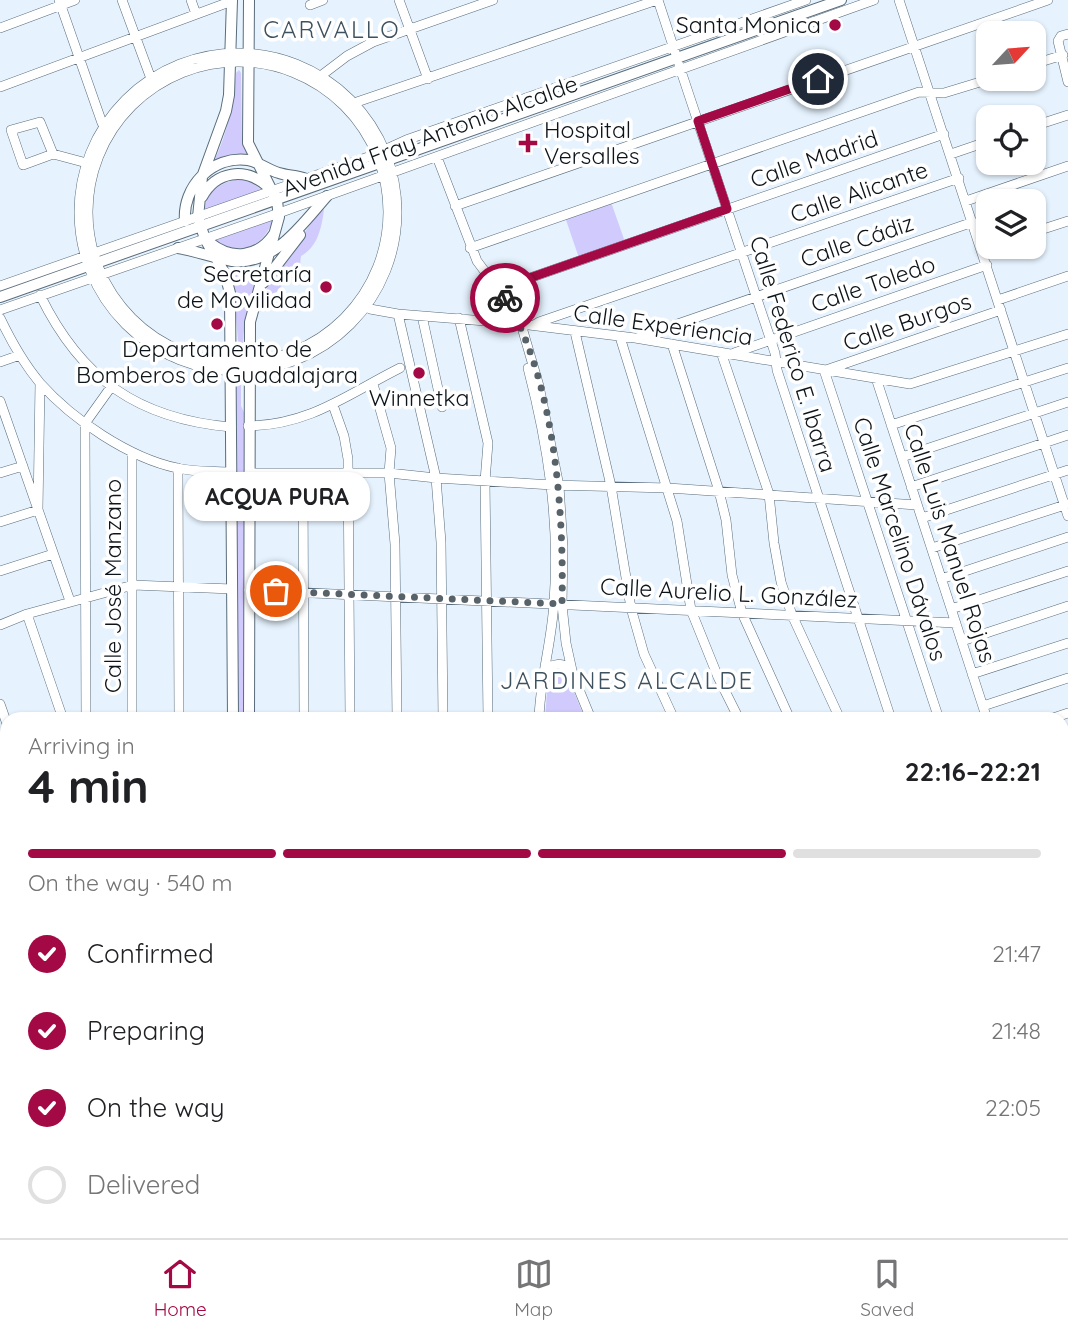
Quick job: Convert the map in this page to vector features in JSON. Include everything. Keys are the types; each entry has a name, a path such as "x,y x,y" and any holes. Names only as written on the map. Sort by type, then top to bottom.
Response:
{"main road":[{"path":"232,0 229,94 226,111 202,177 199,222 205,239 225,274 230,293 233,712"},
{"path":"249,0 248,136 251,150 274,196 279,213 250,322 249,712"},
{"name":"Avenida Fray Antonio Alcalde","path":"378,158 841,0"},
{"path":"97,264 199,222 378,158"},
{"path":"185,222 187,195 202,177 228,162 243,160 257,163 280,173 306,179"},
{"path":"202,197 215,181 233,174 250,175 260,180 274,196"},
{"path":"178,248 216,258 242,261 271,251 287,241 327,196"},
{"path":"257,291 301,234 305,220"},
{"path":"205,239 230,254 247,254 263,247 275,232"},
{"name":"Avenida Fray Antonio Alcalde","path":"0,297 97,264"}],"street":[{"path":"0,28 59,3 75,0"},
{"path":"122,0 150,76"},
{"path":"191,0 196,14"},
{"path":"0,87 232,0"},
{"path":"310,5 323,0"},
{"path":"399,0 428,79"},
{"path":"318,79 359,48 493,0"},
{"path":"349,105 658,0"},
{"name":"Calle Federico E. Ibarra","path":"658,0 771,340 818,498 889,712"},
{"name":"Avenida Fray Antonio Alcalde","path":"0,286 178,248 384,176 677,57 806,0"},
{"name":"Avenida Fray Antonio Alcalde","path":"677,57 874,0"},
{"path":"899,0 976,228"},
{"path":"455,206 1048,0"},
{"path":"59,3 105,125"},
{"path":"1068,34 1058,38 1068,82"},
{"path":"1046,60 1063,55"},
{"path":"97,264 88,194 105,125 125,105 154,83 189,69 231,60"},
{"path":"281,60 318,79 349,105 371,129 378,158 397,210 395,247 384,283 370,309 346,334 315,354 287,364 230,362 184,351 161,340 129,314 116,296 97,264 81,225 79,204 83,162 119,100 150,76 186,61 248,61 281,60"},
{"path":"470,248 919,92 944,93 976,83"},
{"path":"1046,122 1068,115"},
{"path":"53,154 40,122 11,130 23,164 53,154 83,162"},
{"name":"Calle Madrid","path":"498,289 944,134"},
{"path":"951,154 976,145"},
{"path":"437,156 470,248 517,321 555,485 563,547 558,604 542,675 539,712"},
{"name":"Avenida Fray Antonio Alcalde","path":"274,196 306,179 378,158"},
{"path":"966,201 1068,166"},
{"path":"249,362 285,356 312,347 356,314 377,281 385,259 388,211 384,176"},
{"name":"Calle Alicante","path":"534,326 539,322 959,178"},
{"path":"1046,228 1068,220"},
{"name":"Avenida Fray Antonio Alcalde","path":"0,310 40,295 185,222 199,222"},
{"name":"Calle Cádiz","path":"635,338 973,222"},
{"path":"987,259 1068,516"},
{"name":"Calle Toledo","path":"732,354 987,265"},
{"name":"Calle Burgos","path":"824,370 1000,305 1068,276"},
{"path":"40,295 53,322 75,352 111,387 160,414 231,427"},
{"name":"Calle Experiencia","path":"370,309 422,316 517,321 534,326 635,338 910,384 1068,334"},
{"path":"398,314 436,478 441,542 443,712"},
{"path":"422,316 442,407"},
{"path":"0,318 20,355 40,383 86,422 132,452 178,468 231,472"},
{"path":"459,318 488,443 485,481 488,712"},
{"path":"575,332 611,486 631,608 644,654 671,712"},
{"path":"620,337 677,521 691,610 736,712"},
{"path":"672,344 719,491 726,520 732,575 742,613 787,712"},
{"path":"721,352 769,494 781,582 792,615 837,712"},
{"path":"0,362 20,355"},
{"path":"248,426 290,421 316,413 400,368"},
{"path":"891,425 1068,368"},
{"name":"Calle Marcelino Dávalos","path":"824,370 937,712"},
{"name":"Calle Luis Manuel Rojas","path":"876,378 985,712"},
{"path":"38,510 40,383"},
{"path":"373,383 391,448 389,473 394,521 397,712"},
{"path":"86,712 86,422 111,387"},
{"path":"0,401 71,601"},
{"path":"902,457 1068,402"},
{"path":"333,405 347,448 350,712"},
{"path":"911,486 1068,435"},
{"name":"Calle José Manzano","path":"132,452 132,712"},
{"path":"0,473 23,466"},
{"path":"178,468 179,712"},
{"path":"922,518 1068,470"},
{"path":"249,473 389,473 485,481 668,488 918,505"},
{"path":"303,473 304,712"},
{"path":"932,548 1066,504"},
{"path":"0,522 38,510"},
{"path":"941,579 1068,537"},
{"path":"0,571 53,554"},
{"path":"951,609 1068,571"},
{"path":"0,625 27,614 133,585 232,589"},
{"name":"Calle Aurelio L. González","path":"249,590 956,623"},
{"path":"558,604 573,675 588,712"},
{"path":"961,641 1068,606"},
{"path":"27,614 61,712"},
{"path":"972,674 1068,643"},
{"path":"542,675 557,664 566,666 573,675"},
{"path":"983,706 1068,678"}],"shaded area":[{"path":"239,70 242,141 249,157 214,161 226,129 236,73"},
{"path":"240,179 251,182 263,191 204,211 211,193 227,182"},
{"path":"611,202 625,242 579,258 565,217"},
{"path":"324,209 315,242 301,256 300,264 260,312 267,288 315,217"},
{"path":"273,219 264,237 249,247 232,248 214,239"},
{"path":"262,267 245,318 242,354 239,355 234,290 228,271 245,273"},
{"path":"236,372 241,372 241,406 244,412 246,712 239,712 237,694"},
{"path":"552,670 565,672 582,712 546,712 548,678"}],"way so far":[{"path":"276,591 562,604 562,522 552,441 521,324 505,298"}],"place":[{"name":"Santa Monica","path":"835,25"},
{"name":"Hospital Versalles","path":"528,143"},
{"name":"Secretaría de Movilidad","path":"326,287"},
{"name":"Departamento de Bomberos de Guadalajara","path":"217,324"},
{"name":"Winnetka","path":"419,373"},
{"name":"ACQUA PURA","path":"276,591"}],"district":[{"name":"CARVALLO","path":"332,30"},
{"name":"JARDINES ALCALDE","path":"627,681"}],"route":[{"path":"505,298 498,289 727,209 698,121 818,79"}]}
